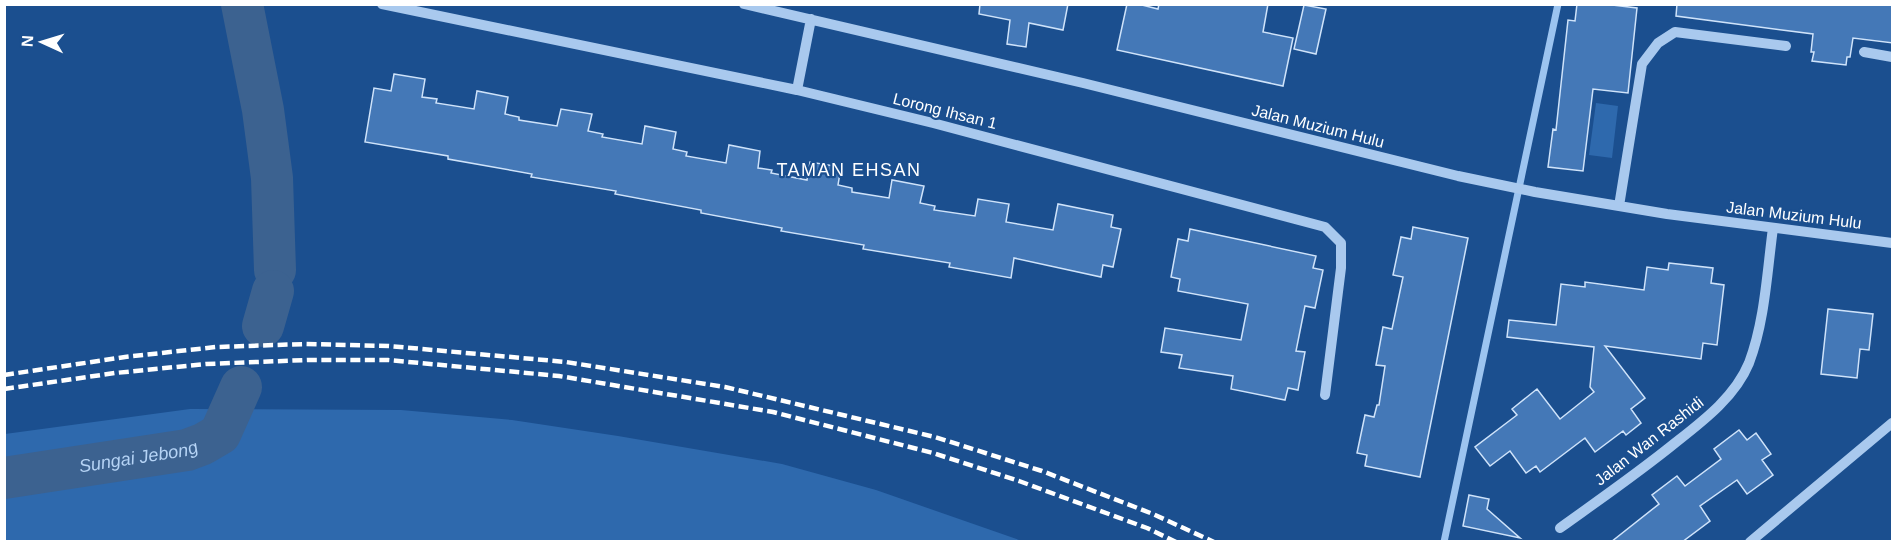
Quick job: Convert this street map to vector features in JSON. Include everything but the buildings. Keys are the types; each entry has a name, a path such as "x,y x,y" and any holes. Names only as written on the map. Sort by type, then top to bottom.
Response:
{"street":[{"name":"Lorong Ihsan 1","path":"382,4 797,90 933,123 1325,227 1341,243 1341,268 1325,395"},
{"name":"Jalan Muzium Hulu","path":"744,4 1083,83 1458,176 1619,206 1893,243"},
{"path":"797,90 811,19"},
{"path":"1619,206 1642,64 1658,43 1675,32 1786,46"},
{"path":"1864,52 1893,57"},
{"name":"Jalan Wan Rashidi","path":"1560,528 1647,466 1700,423 1733,391 1748,366 1757,340 1773,228"},
{"path":"1750,542 1893,423"}],"shaded area":[{"path":"1596,103 1618,106 1612,158 1589,155"},
{"path":"190,409 401,410 512,420 618,436 782,464 876,490 1022,541 5,541 5,434"}],"waterway":[{"name":"Sungai Jebong","path":"242,4 263,110 272,178 275,270"},
{"path":"1444,542 1558,4"},
{"name":"Sungai Jebong","path":"263,326 273,291"},
{"name":"Sungai Jebong","path":"4,478 187,450 203,444 220,434 241,387"}],"railway":[{"path":"4,375 125,357 216,347 306,344 389,346 566,362 725,387 935,437 1042,471 1153,514 1214,542"},
{"path":"4,389 115,373 206,364 307,360 388,360 559,376 773,412 933,453 1019,481 1147,528 1176,542"}],"district":[{"name":"TAMAN EHSAN","path":"849,170"}]}
